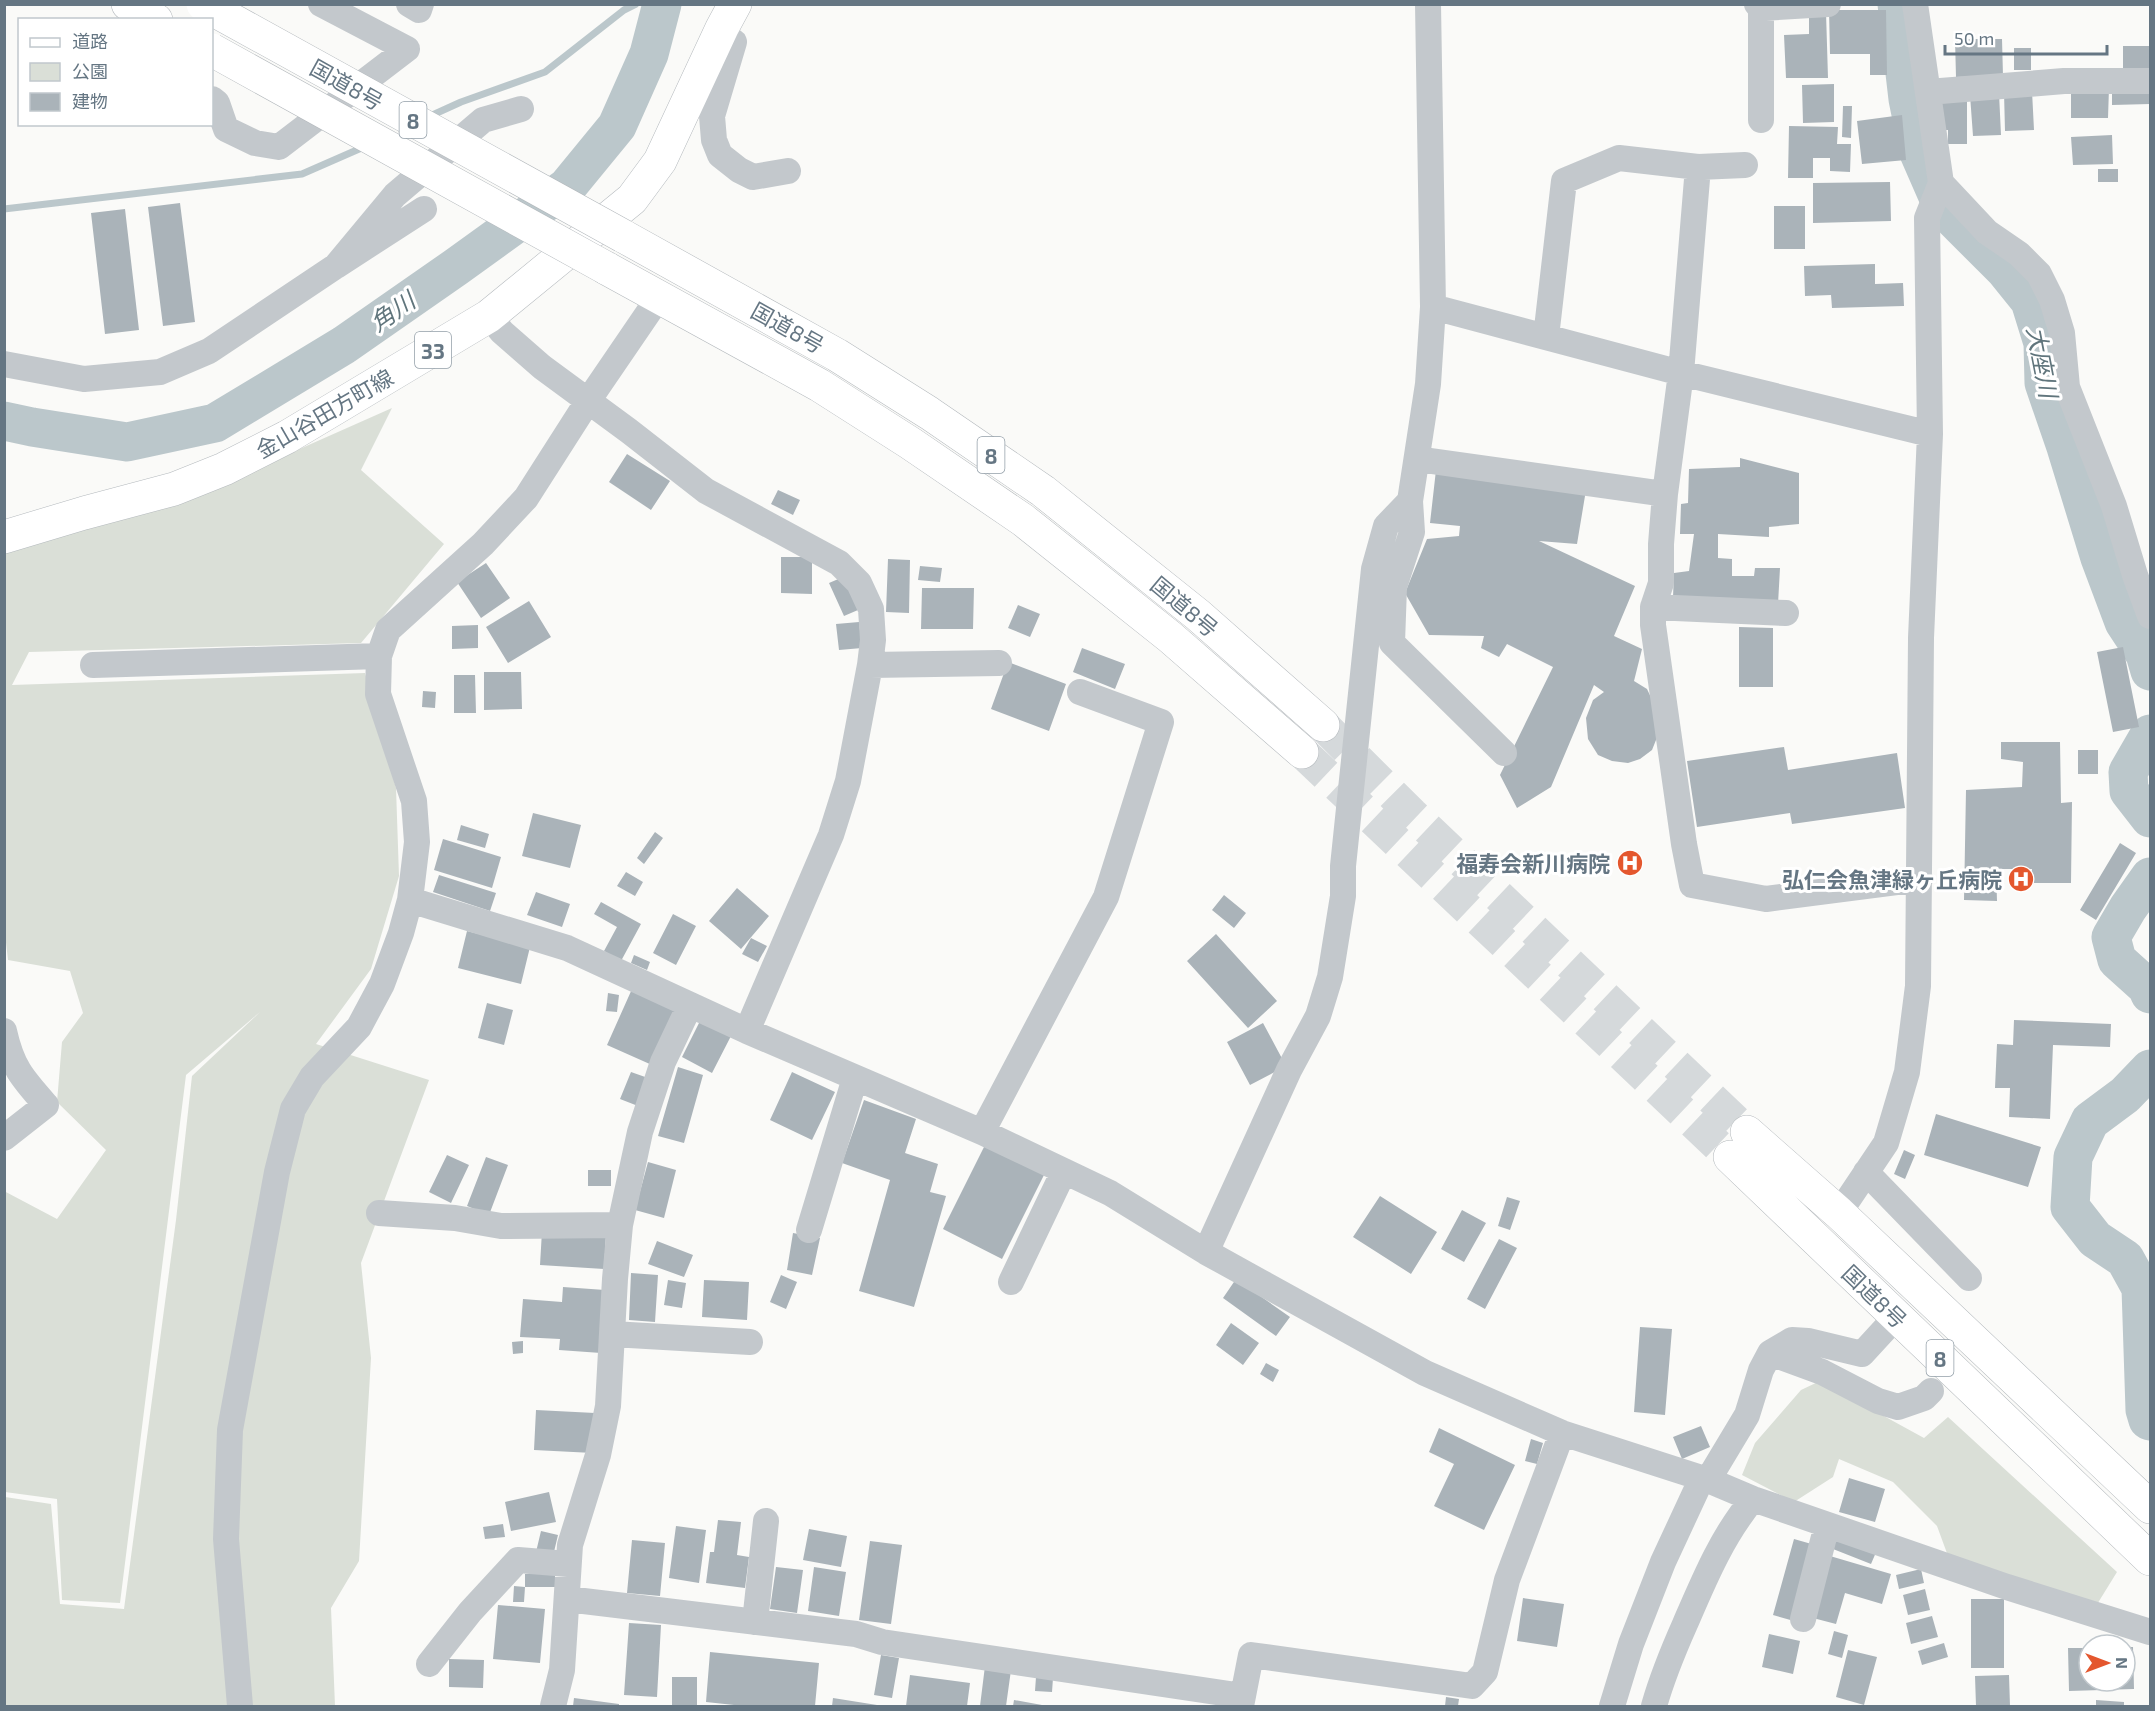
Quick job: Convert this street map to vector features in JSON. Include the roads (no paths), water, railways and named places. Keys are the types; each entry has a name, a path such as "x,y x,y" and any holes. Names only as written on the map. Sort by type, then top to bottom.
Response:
{"main road":[{"path":"128,4 152,18"},
{"name":"国道8号","path":"203,4 837,355 929,413 1043,491 1198,615 1323,725"},
{"name":"金山谷田方町線","path":"4,537 174,489 224,469 287,437 489,316 632,199 660,161 681,120 719,33 735,4"},
{"name":"国道8号","path":"213,51 819,385 910,443 1023,520 1170,637 1302,753"},
{"name":"国道8号","path":"2151,1507 1839,1213 1738,1145 1896,1317 2151,1559"}],"street":[{"path":"213,100 217,103 226,129 255,143 279,147 407,49 321,4"},
{"path":"409,4 419,10 421,4"},
{"path":"1428,4 1432,307 1428,384 1410,501 1412,532 1394,587 1392,642 1504,753"},
{"path":"1761,120 1760,6 1828,4"},
{"path":"1839,1213 1886,1143 1907,1072 1918,986 1921,638 1930,434 1927,219 1941,183 1915,4"},
{"path":"719,33 734,42 712,116 714,140 720,155 739,170 753,177 788,171"},
{"path":"1928,92 2064,81 2151,81"},
{"path":"336,266 404,187 483,120 521,109"},
{"path":"1546,338 1564,181 1619,158 1698,166 1745,165"},
{"path":"1698,166 1681,374 1665,495 1661,583 1653,607 1653,625 1669,747 1692,885 1766,899 1920,879"},
{"path":"1941,183 1987,232 2019,254 2039,274 2052,300 2062,333 2067,387 2114,506 2135,575 2151,616"},
{"path":"11,355 84,379 160,372 209,351 424,209"},
{"path":"240,1707 226,1539 230,1430 276,1172 293,1109 312,1077 359,1027 382,984 410,900 417,842 414,801 378,694 379,656 388,630 483,544 526,498 588,401 659,297"},
{"path":"1432,307 1681,374 1930,434"},
{"path":"489,316 502,332 542,367 706,491 839,563 859,583 871,609 873,640 870,664 848,781 831,835 747,1031"},
{"path":"1417,459 1665,495"},
{"path":"1206,1252 1289,1070 1318,1016 1330,977 1343,896 1343,866 1374,569 1386,526 1410,501"},
{"path":"1653,607 1786,613"},
{"path":"93,665 379,656"},
{"path":"870,664 999,663"},
{"path":"982,1132 1106,897 1161,722 1080,692"},
{"path":"410,900 567,948 747,1031 982,1132 1110,1193 1206,1252 1425,1373 1562,1433 1705,1479 1753,1499 2007,1587 2151,1632"},
{"path":"553,1707 562,1671 570,1545 598,1455 608,1406 620,1225 640,1132 663,1062 690,1005"},
{"path":"4,1031 10,1057 25,1081 46,1105 4,1138"},
{"path":"809,1230 855,1078"},
{"path":"1011,1282 1064,1171"},
{"path":"1866,1172 1969,1278"},
{"path":"379,1213 455,1218 501,1226 620,1225"},
{"path":"1612,1707 1631,1644 1659,1572 1705,1479 1747,1415 1761,1370 1770,1353 1792,1340 1808,1341 1862,1354 1896,1317"},
{"path":"612,1334 750,1342"},
{"path":"1770,1353 1822,1372 1878,1401 1898,1407 1924,1398 1931,1391"},
{"path":"567,1599 856,1634 882,1642 1242,1701 1251,1655 1472,1686 1485,1672 1507,1580 1562,1433"},
{"path":"1654,1707 1670,1658 1706,1575 1736,1520 1753,1499"},
{"path":"755,1622 766,1521"},
{"path":"1803,1619 1827,1525"},
{"path":"429,1664 470,1612 518,1560 568,1564"}],"waterway":[{"path":"428,117 461,102 545,72 624,10 636,4"},
{"name":"角川","path":"4,421 127,442 215,423 344,345 567,187 617,126 649,54 662,4"},
{"name":"大座川","path":"1897,4 1908,99 1919,153 1943,208 2005,270 2030,301 2043,343 2044,383 2100,558 2124,622 2145,654 2150,671"},
{"path":"4,209 302,174 366,146"},
{"name":"大座川","path":"2150,734 2128,772 2129,791 2150,818"},
{"name":"大座川","path":"2150,877 2111,937 2117,960 2147,987 2150,994"},
{"name":"大座川","path":"2150,1069 2125,1095 2090,1121 2073,1157 2070,1207 2095,1239 2125,1259 2141,1288 2145,1410 2150,1421"}],"tunnel":[{"path":"1323,725 1412,814 1747,1132"},
{"path":"1302,752 1730,1157"}],"place":[{"name":"福寿会新川病院","path":"1630,863"},
{"name":"弘仁会魚津緑ヶ丘病院","path":"2021,879"}]}
